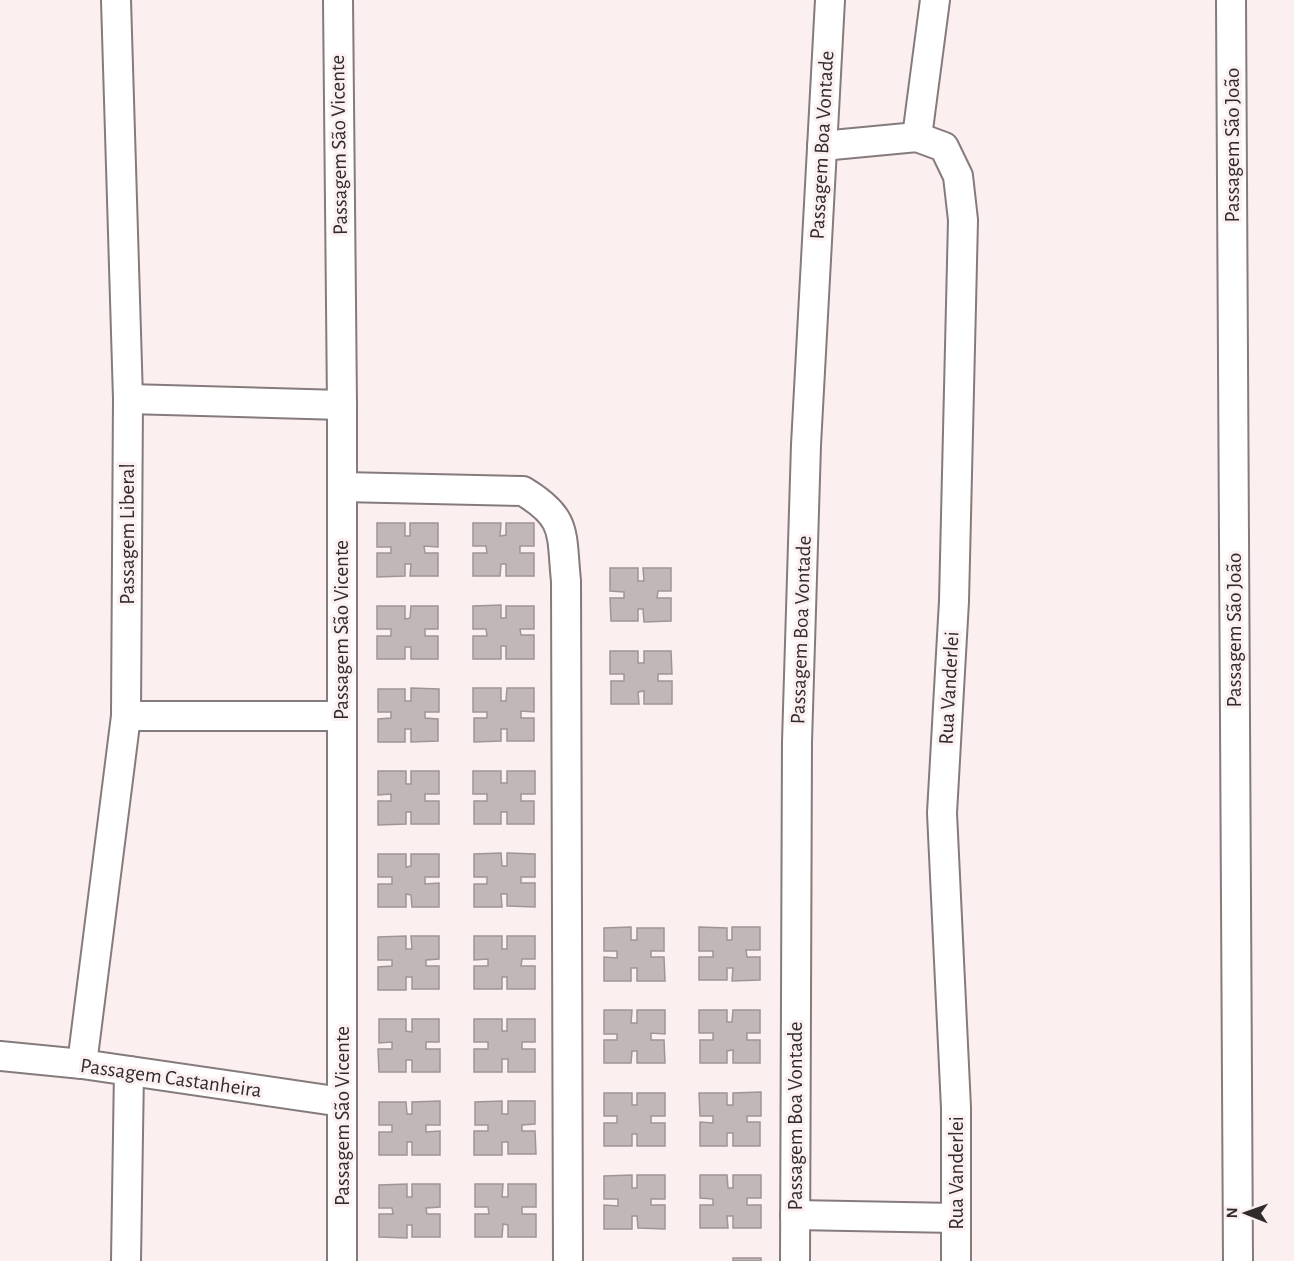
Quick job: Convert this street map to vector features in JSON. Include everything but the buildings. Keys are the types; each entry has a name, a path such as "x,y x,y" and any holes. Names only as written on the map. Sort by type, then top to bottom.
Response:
{"street":[{"name":"Passagem Liberal","path":"82,1064 126,716 128,399 116,0"},
{"name":"Passagem São Vicente","path":"338,0 342,405 342,1261"},
{"name":"Passagem Boa Vontade","path":"795,1261 797,742 806,445 830,0"},
{"path":"917,137 935,0"},
{"name":"Passagem São João","path":"1231,0 1238,1261"},
{"name":"Rua Vanderlei","path":"822,146 917,137 944,147 958,176 963,220 954,602 942,813 956,1108 957,1261"},
{"path":"128,399 342,405"},
{"path":"342,487 523,491 546,505 561,524 566,581 568,1261"},
{"path":"126,716 341,716"},
{"name":"Passagem Castanheira","path":"0,1056 82,1064 342,1102"},
{"path":"126,1261 129,1071"},
{"path":"795,1215 956,1218"}]}
